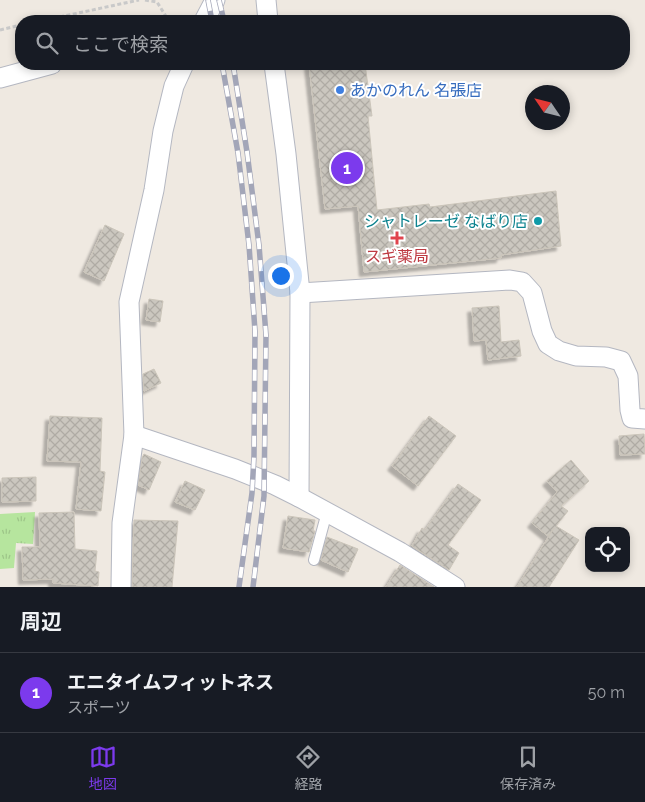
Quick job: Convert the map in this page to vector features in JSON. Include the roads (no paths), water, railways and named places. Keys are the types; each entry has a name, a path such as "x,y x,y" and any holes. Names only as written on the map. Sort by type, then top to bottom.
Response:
{"street":[{"path":"207,15 215,0"},
{"path":"266,0 267,15"},
{"path":"0,78 30,70"},
{"path":"121,587 122,523 134,435 129,302 154,190 163,131 174,86 181,70"},
{"path":"275,70 286,154 300,293 299,497"},
{"path":"300,293 510,280 522,282 532,293 542,331 548,344 560,351 576,356 606,357 621,361 628,376 632,418 645,419"},
{"path":"134,435 235,469 299,497 400,552 455,587"}],"lane":[{"path":"314,560 327,512"}],"railway":[{"path":"208,0 211,15"},
{"path":"219,0 223,15"},
{"path":"223,70 238,153 249,245 255,331 252,493 239,587"},
{"path":"234,70 259,245 266,335 264,496 253,587"}],"place":[{"name":"あかのれん 名張店","path":"340,90"},
{"name":"エニタイムフィットネス","path":"347,168"},
{"name":"シャトレーゼ なばり店","path":"538,221"},
{"name":"スギ薬局","path":"397,238"}]}
